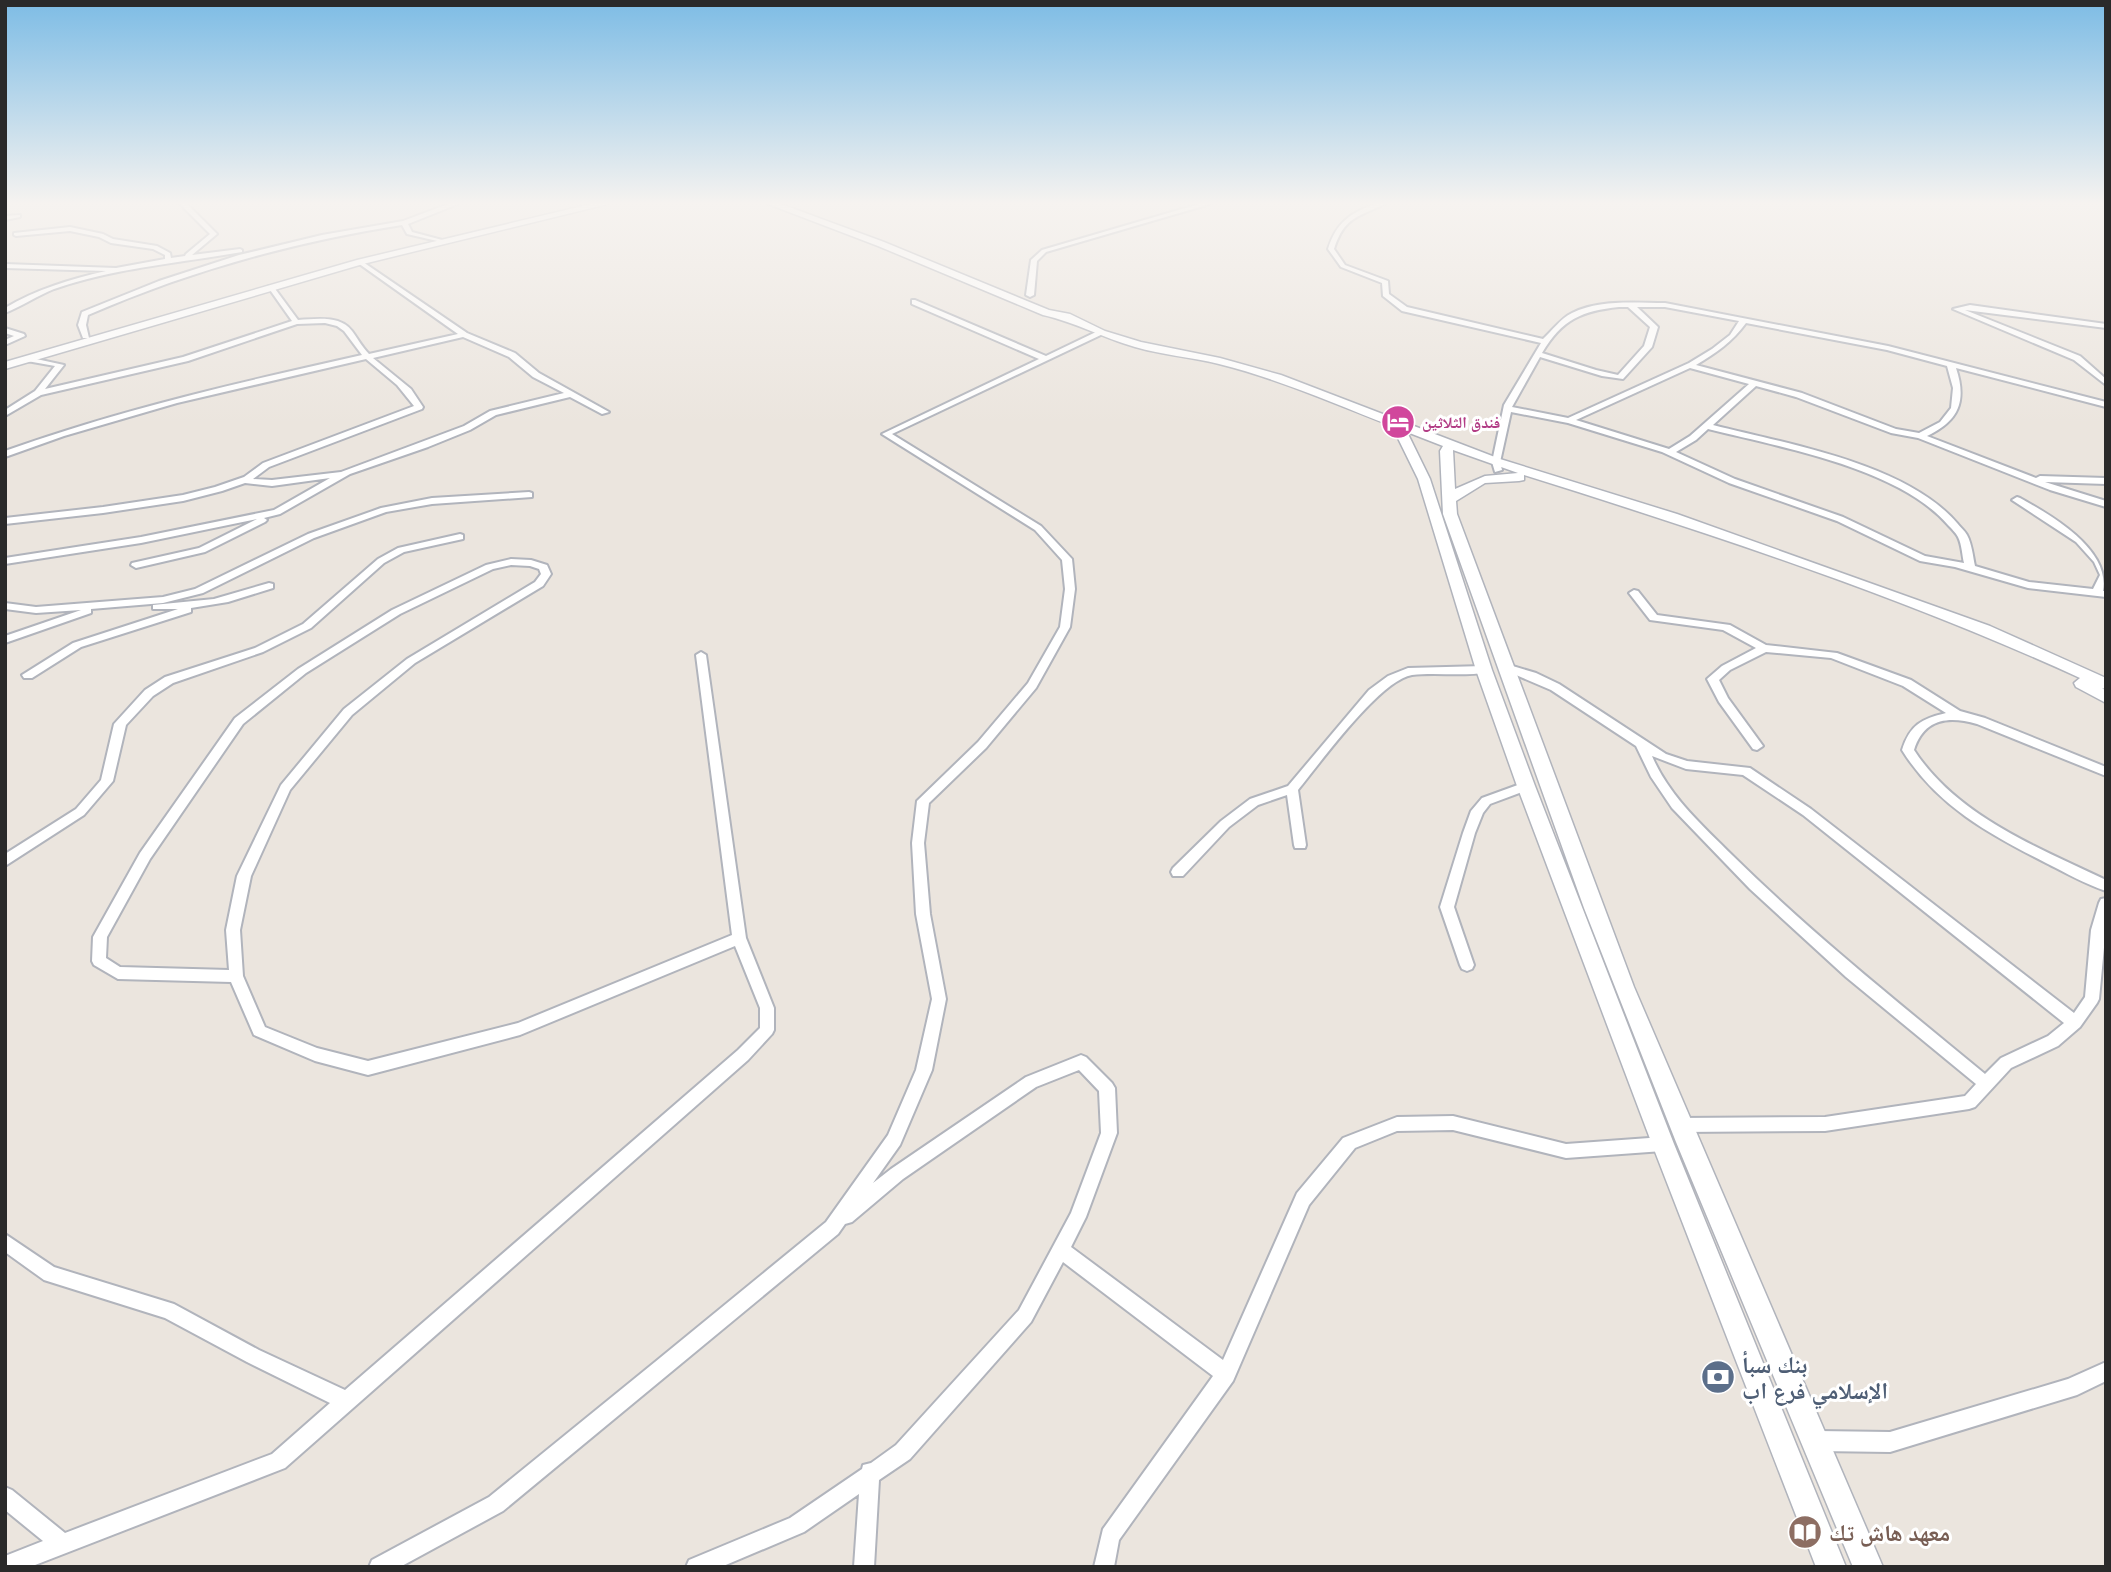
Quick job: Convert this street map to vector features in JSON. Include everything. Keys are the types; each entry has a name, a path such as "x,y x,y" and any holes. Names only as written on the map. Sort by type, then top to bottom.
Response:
{"street":[{"path":"5,311 48,291 96,277"},
{"path":"86,336 82,325 85,314 172,277"},
{"path":"5,360 305,277"},
{"path":"5,366 305,277"},
{"path":"382,277 464,335 512,355 536,375 605,412"},
{"path":"962,277 1048,313 1066,316 1101,333 1197,358 1206,367 1398,429 1497,466 1672,517 1972,624 2050,656 2106,684"},
{"path":"986,277 1061,308 1066,316"},
{"path":"1030,295 1032,277"},
{"path":"1374,277 1386,282 1385,295 1405,309 1545,342"},
{"path":"271,287 296,322"},
{"path":"915,302 1046,359"},
{"path":"1538,354 1582,366 1608,377 1620,377 1652,339 1654,327 1629,304"},
{"path":"1497,466 1507,409 1545,342 1572,315 1592,308 1629,304 1665,305 1950,363 2106,404"},
{"path":"2106,326 1970,307 1957,309 2077,358 2106,383"},
{"path":"1569,421 1585,411 1688,365 1729,339 1740,330 1743,321"},
{"path":"38,393 185,359 296,322 337,322 350,330 356,345 367,358 413,394 419,407 266,465 248,481"},
{"path":"5,330 21,335 5,343"},
{"path":"832,1228 894,1140 924,1070 939,999 923,914 920,878 918,843 923,800 982,745 1032,685 1065,627 1070,589 1067,559 1038,528 886,434 1101,333"},
{"path":"5,454 89,423 154,405 464,335"},
{"path":"5,414 38,393 60,365 30,359"},
{"path":"1920,436 1951,417 1958,400 1958,383 1950,363"},
{"path":"1688,365 1800,395 1894,431 1920,436 2106,504"},
{"path":"1670,452 1706,426 1755,383"},
{"path":"5,521 125,508 248,481 292,481 347,472 435,441 494,413 571,394"},
{"path":"1507,409 1569,421 1670,452 1732,481 1840,519 1923,559 1969,567 2028,585 2101,593 2105,575 2085,547 2062,527 2017,500"},
{"path":"1706,426 1861,467 1889,478 1948,517 1965,536 1970,552 1969,567"},
{"path":"1398,429 1424,479 1484,670 1526,786 1663,1144 1832,1567"},
{"path":"1448,448 1448,500 1506,667 1680,1125 1818,1441 1868,1567"},
{"path":"1497,466 1519,477 1575,494 2010,650 2106,698"},
{"path":"136,565 202,550 278,512 347,472"},
{"path":"1448,500 1469,483 1483,478 1519,477"},
{"path":"2032,479 2106,481"},
{"path":"6,606 36,610 163,600 199,591 311,536 384,510 432,500 529,495"},
{"path":"5,561 153,538 278,512"},
{"path":"5,860 80,812 107,781 120,724 149,693 169,680 258,650 307,626 381,561 401,550 460,537"},
{"path":"236,976 118,973 99,961 100,937 145,856 239,721 302,671 408,606 490,567 511,562 543,567 546,574 539,584 411,661 348,712 285,788 244,876 233,930 236,976 259,1031 316,1054 368,1068 520,1029 738,938"},
{"path":"28,675 77,645 269,586"},
{"path":"1634,593 1654,618 1726,627 1764,648 1843,658 1907,683 1956,714 1981,721 2106,772"},
{"path":"5,640 100,606 198,607"},
{"path":"1758,746 1723,699 1713,679 1726,668 1764,648"},
{"path":"5,1566 278,1461 743,1055 767,1030 767,1008 738,938 701,655"},
{"path":"1506,667 1555,687 1642,746 1686,765 1746,771 1766,783 1807,812 2075,1023"},
{"path":"1178,872 1225,824 1254,802 1292,789 1373,693 1392,679 1408,672 1484,670"},
{"path":"1956,714 1932,720 1913,735 1908,750 1914,764 1978,818 2023,846 2106,886"},
{"path":"1642,746 1651,771 1674,804 1766,898 1985,1083"},
{"path":"1467,965 1447,907 1469,833 1477,811 1486,801 1526,786"},
{"path":"1292,789 1300,845"},
{"path":"1680,1125 1825,1124 1946,1108 1969,1102 2006,1063 2053,1041 2075,1023 2092,999 2098,930 2106,903"},
{"path":"379,1567 496,1504 897,1174 1031,1082 1081,1062 1107,1088 1109,1133 1078,1217 1025,1316 903,1452 870,1472 797,1525 696,1567"},
{"path":"1104,1567 1110,1536 1226,1374 1303,1199 1349,1143 1397,1124 1453,1124 1566,1151 1663,1144"},
{"path":"5,1242 50,1273 168,1310 253,1356 347,1401"},
{"path":"1061,1250 1226,1374"},
{"path":"1818,1441 1890,1442 2070,1388 2106,1371"},
{"path":"864,1567 870,1472"},
{"path":"5,1497 63,1544"}],"place":[{"name":"فندق الثلاثين","path":"1398,422"},
{"name":"بنك سبأ الإسلامي فرع اب","path":"1718,1377"},
{"name":"معهد هاش تك","path":"1805,1532"}]}
